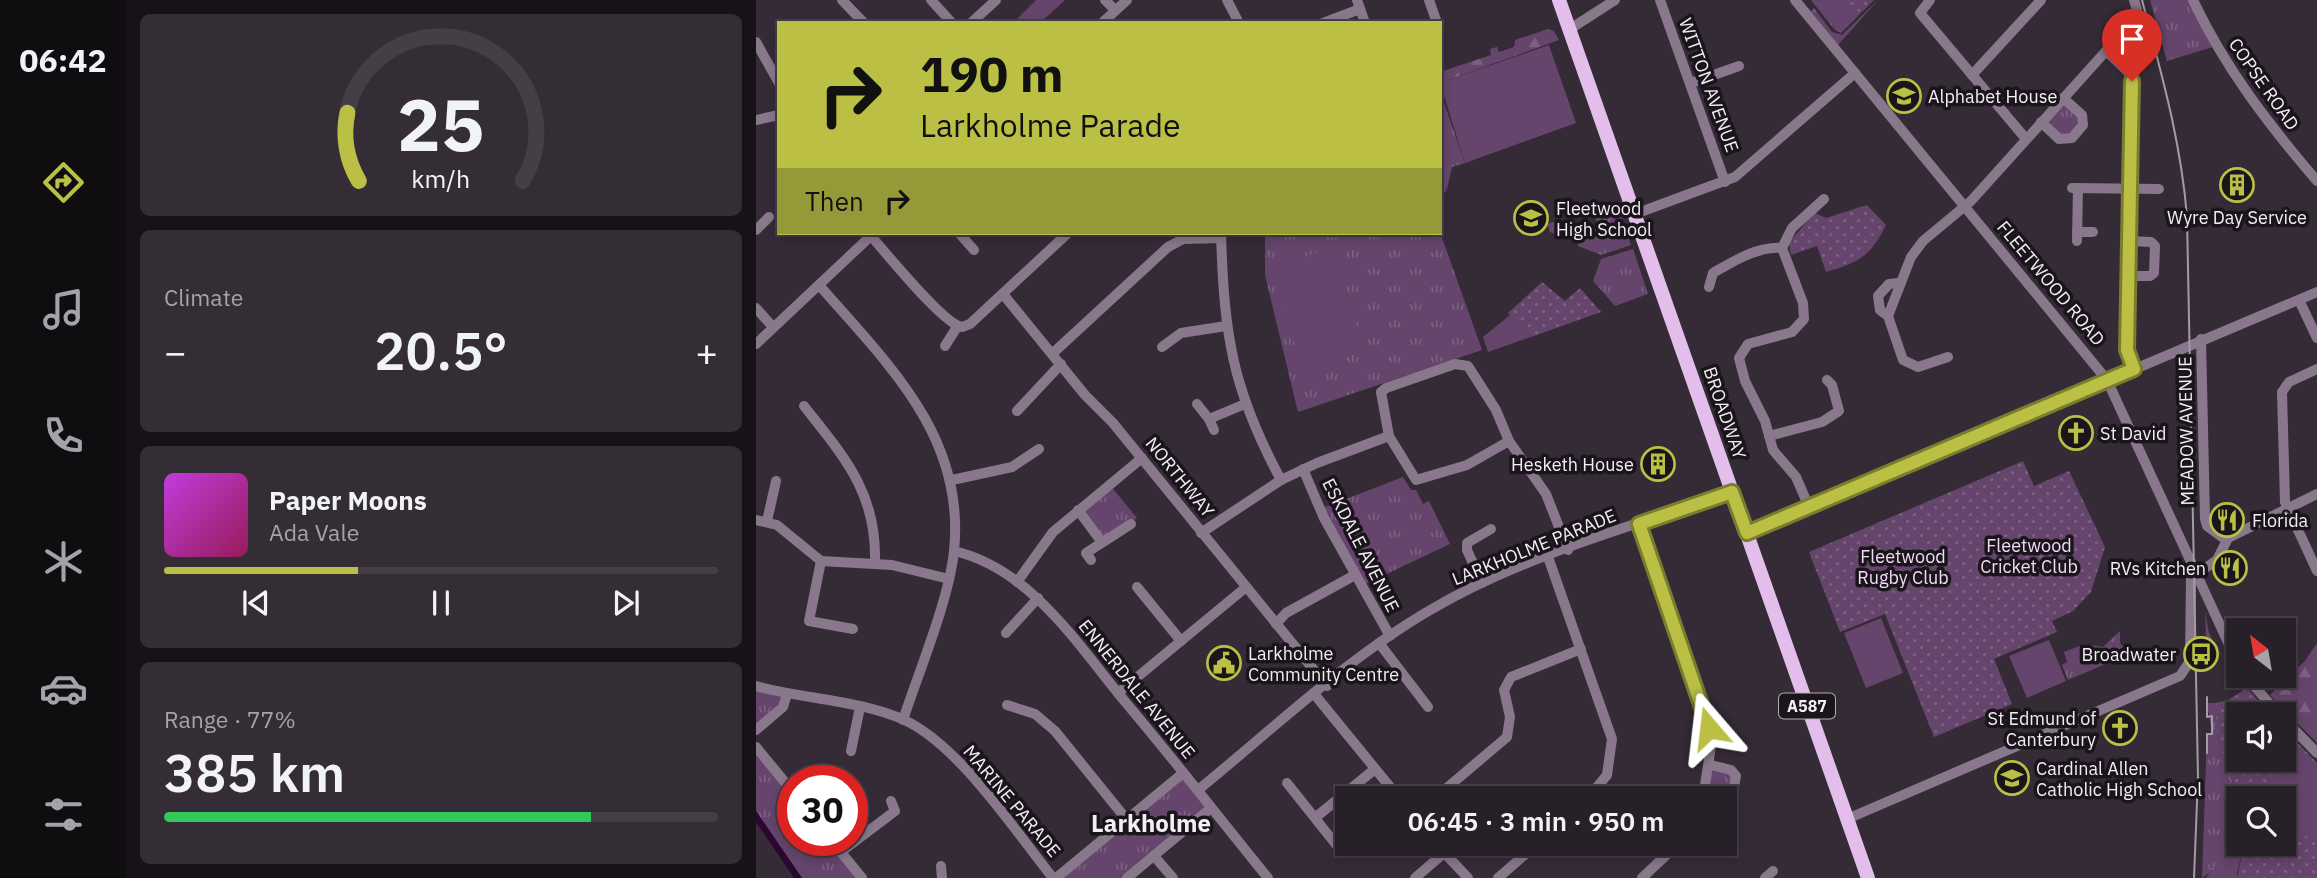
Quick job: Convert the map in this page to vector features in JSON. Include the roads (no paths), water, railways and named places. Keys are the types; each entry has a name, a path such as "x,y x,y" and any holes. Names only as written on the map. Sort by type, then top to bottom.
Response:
{"main road":[{"name":"BROADWAY","path":"1559,0 1868,878"}],"street":[{"path":"842,0 861,21"},
{"path":"931,0 950,21"},
{"path":"973,21 996,0"},
{"path":"1105,0 1115,10"},
{"path":"1104,21 1127,0"},
{"path":"1228,0 1237,21"},
{"path":"1430,0 1436,21"},
{"path":"1570,29 1615,0"},
{"name":"WITTON AVENUE","path":"1660,0 1725,182"},
{"name":"FLEETWOOD ROAD","path":"1795,0 2107,380 2226,637"},
{"path":"1930,0 1920,13 2026,139"},
{"path":"1972,75 2041,0"},
{"name":"COPSE ROAD","path":"2193,0 2216,46 2250,99 2317,181"},
{"path":"1327,21 1359,4 1364,21"},
{"path":"1948,357 1918,367 1911,366 1899,351 1888,316 1880,310 1878,296 1889,284 1898,283 1916,249 1964,207 2133,21 2135,5"},
{"path":"756,42 777,79"},
{"path":"2106,51 2128,72 2132,81 2127,350 2134,369"},
{"path":"1691,83 1738,66"},
{"path":"1635,214 1735,177 1855,73"},
{"path":"2041,122 2059,139 2072,138 2083,125 2082,115 2063,98"},
{"path":"756,120 777,115"},
{"path":"2093,232 2077,237 2075,188 2159,189"},
{"path":"1810,507 1796,477 1773,450 1761,410 1745,382 1739,358 1748,344 1792,332 1804,319 1803,303 1782,248 1792,229 1821,202 1828,214"},
{"path":"756,230 769,218"},
{"path":"756,344 872,235"},
{"path":"874,235 929,301 957,327"},
{"path":"962,235 973,243"},
{"path":"945,346 957,327 970,324 1066,235"},
{"path":"1052,354 1168,247 1182,239 1221,236 1226,326 1232,361 1245,404 1281,481"},
{"path":"2129,241 2151,242 2155,246 2154,272 2150,276 2129,276"},
{"path":"1709,288 1710,271 1759,249 1782,248"},
{"path":"819,285 919,407 938,439 951,480 955,513 954,551 949,579 903,720"},
{"path":"1747,533 2317,292"},
{"name":"NORTHWAY","path":"1003,294 1142,458 1245,588 1327,685"},
{"path":"2299,300 2317,338"},
{"path":"756,308 774,327"},
{"path":"1163,347 1181,332 1226,326"},
{"name":"MEADOW AVENUE","path":"2202,339 2205,523 2226,540"},
{"path":"1017,411 1061,364"},
{"path":"1509,441 1467,465 1416,481 1389,436 1381,392 1455,364 1462,364 1472,371 1496,410 1509,441 1545,494 1568,550"},
{"path":"2317,369 2289,382 2283,389 2288,508 2314,554 2317,572"},
{"path":"1769,436 1832,417 1839,411 1827,380"},
{"path":"1197,404 1214,430"},
{"path":"1209,419 1245,404"},
{"path":"804,406 860,484 873,523 875,563"},
{"path":"1201,533 1303,469 1389,436"},
{"path":"951,480 1012,467 1039,449"},
{"path":"1017,582 1053,532 1142,458"},
{"name":"ESKDALE AVENUE","path":"1303,469 1324,518 1390,636"},
{"path":"776,481 762,520 787,532 802,548 821,561 844,564 875,563 949,579"},
{"name":"LARKHOLME PARADE","path":"1198,790 1379,643 1482,583 1732,492"},
{"path":"1847,819 2184,673 2190,661 2189,582 2217,560 2226,540 2317,494"},
{"path":"1078,510 1101,541"},
{"path":"1091,560 1086,553 1131,524"},
{"path":"1639,524 1706,713 1711,765 1706,786"},
{"path":"1482,583 1466,550 1467,543 1491,529"},
{"name":"ENNERDALE AVENUE","path":"954,551 973,557 1017,582 1038,598 1268,878"},
{"path":"1548,557 1609,726 1612,751 1607,775 1598,786"},
{"path":"821,561 809,621 853,629"},
{"path":"1276,624 1286,613 1355,575"},
{"path":"1137,587 1181,640"},
{"path":"1118,693 1245,588"},
{"path":"1006,633 1038,598"},
{"path":"1379,643 1428,708"},
{"path":"1448,786 1507,737 1510,717 1504,690 1511,677 1581,649"},
{"name":"MARINE PARADE","path":"756,685 787,694 860,707 903,720 954,758 1054,878"},
{"path":"2256,688 2268,702"},
{"path":"756,730 783,707 787,694"},
{"path":"1315,695 1389,786"},
{"path":"1007,705 1035,714 1055,732 1127,820"},
{"path":"851,751 860,707"},
{"path":"2296,731 2317,753"},
{"path":"756,747 777,773"},
{"path":"1711,765 1731,770 1736,776 1734,786"},
{"path":"1316,817 1375,769"},
{"path":"1054,878 1183,773"},
{"path":"1287,783 1335,843"},
{"path":"868,828 893,806 909,811"},
{"path":"1127,878 1211,808"},
{"path":"844,856 862,878"},
{"path":"1154,856 1173,878"},
{"path":"1415,878 1441,856"},
{"path":"1447,856 1468,878"},
{"path":"1498,878 1523,856"},
{"path":"1642,878 1665,856"}],"tram line":[{"path":"2142,0 2175,134 2187,217 2198,777 2194,878"},
{"path":"2207,697 2207,717 2212,716 2212,734 2207,734 2207,753"}],"place":[{"name":"Alphabet House","path":"1904,96"},
{"name":"Wyre Day Service","path":"2237,185"},
{"name":"Fleetwood High School","path":"1531,218"},
{"name":"St David","path":"2076,433"},
{"name":"Hesketh House","path":"1658,464"},
{"name":"Florida","path":"2227,520"},
{"name":"RVs Kitchen","path":"2230,568"},
{"name":"Broadwater","path":"2201,654"},
{"name":"Larkholme Community Centre","path":"1224,663"},
{"name":"St Edmund of Canterbury","path":"2120,728"},
{"name":"Cardinal Allen Catholic High School","path":"2012,778"}],"district":[{"name":"Larkholme","path":"1151,823"}],"park label":[{"name":"Fleetwood Cricket Club","path":"2029,555"},
{"name":"Fleetwood Rugby Club","path":"1903,566"}]}
